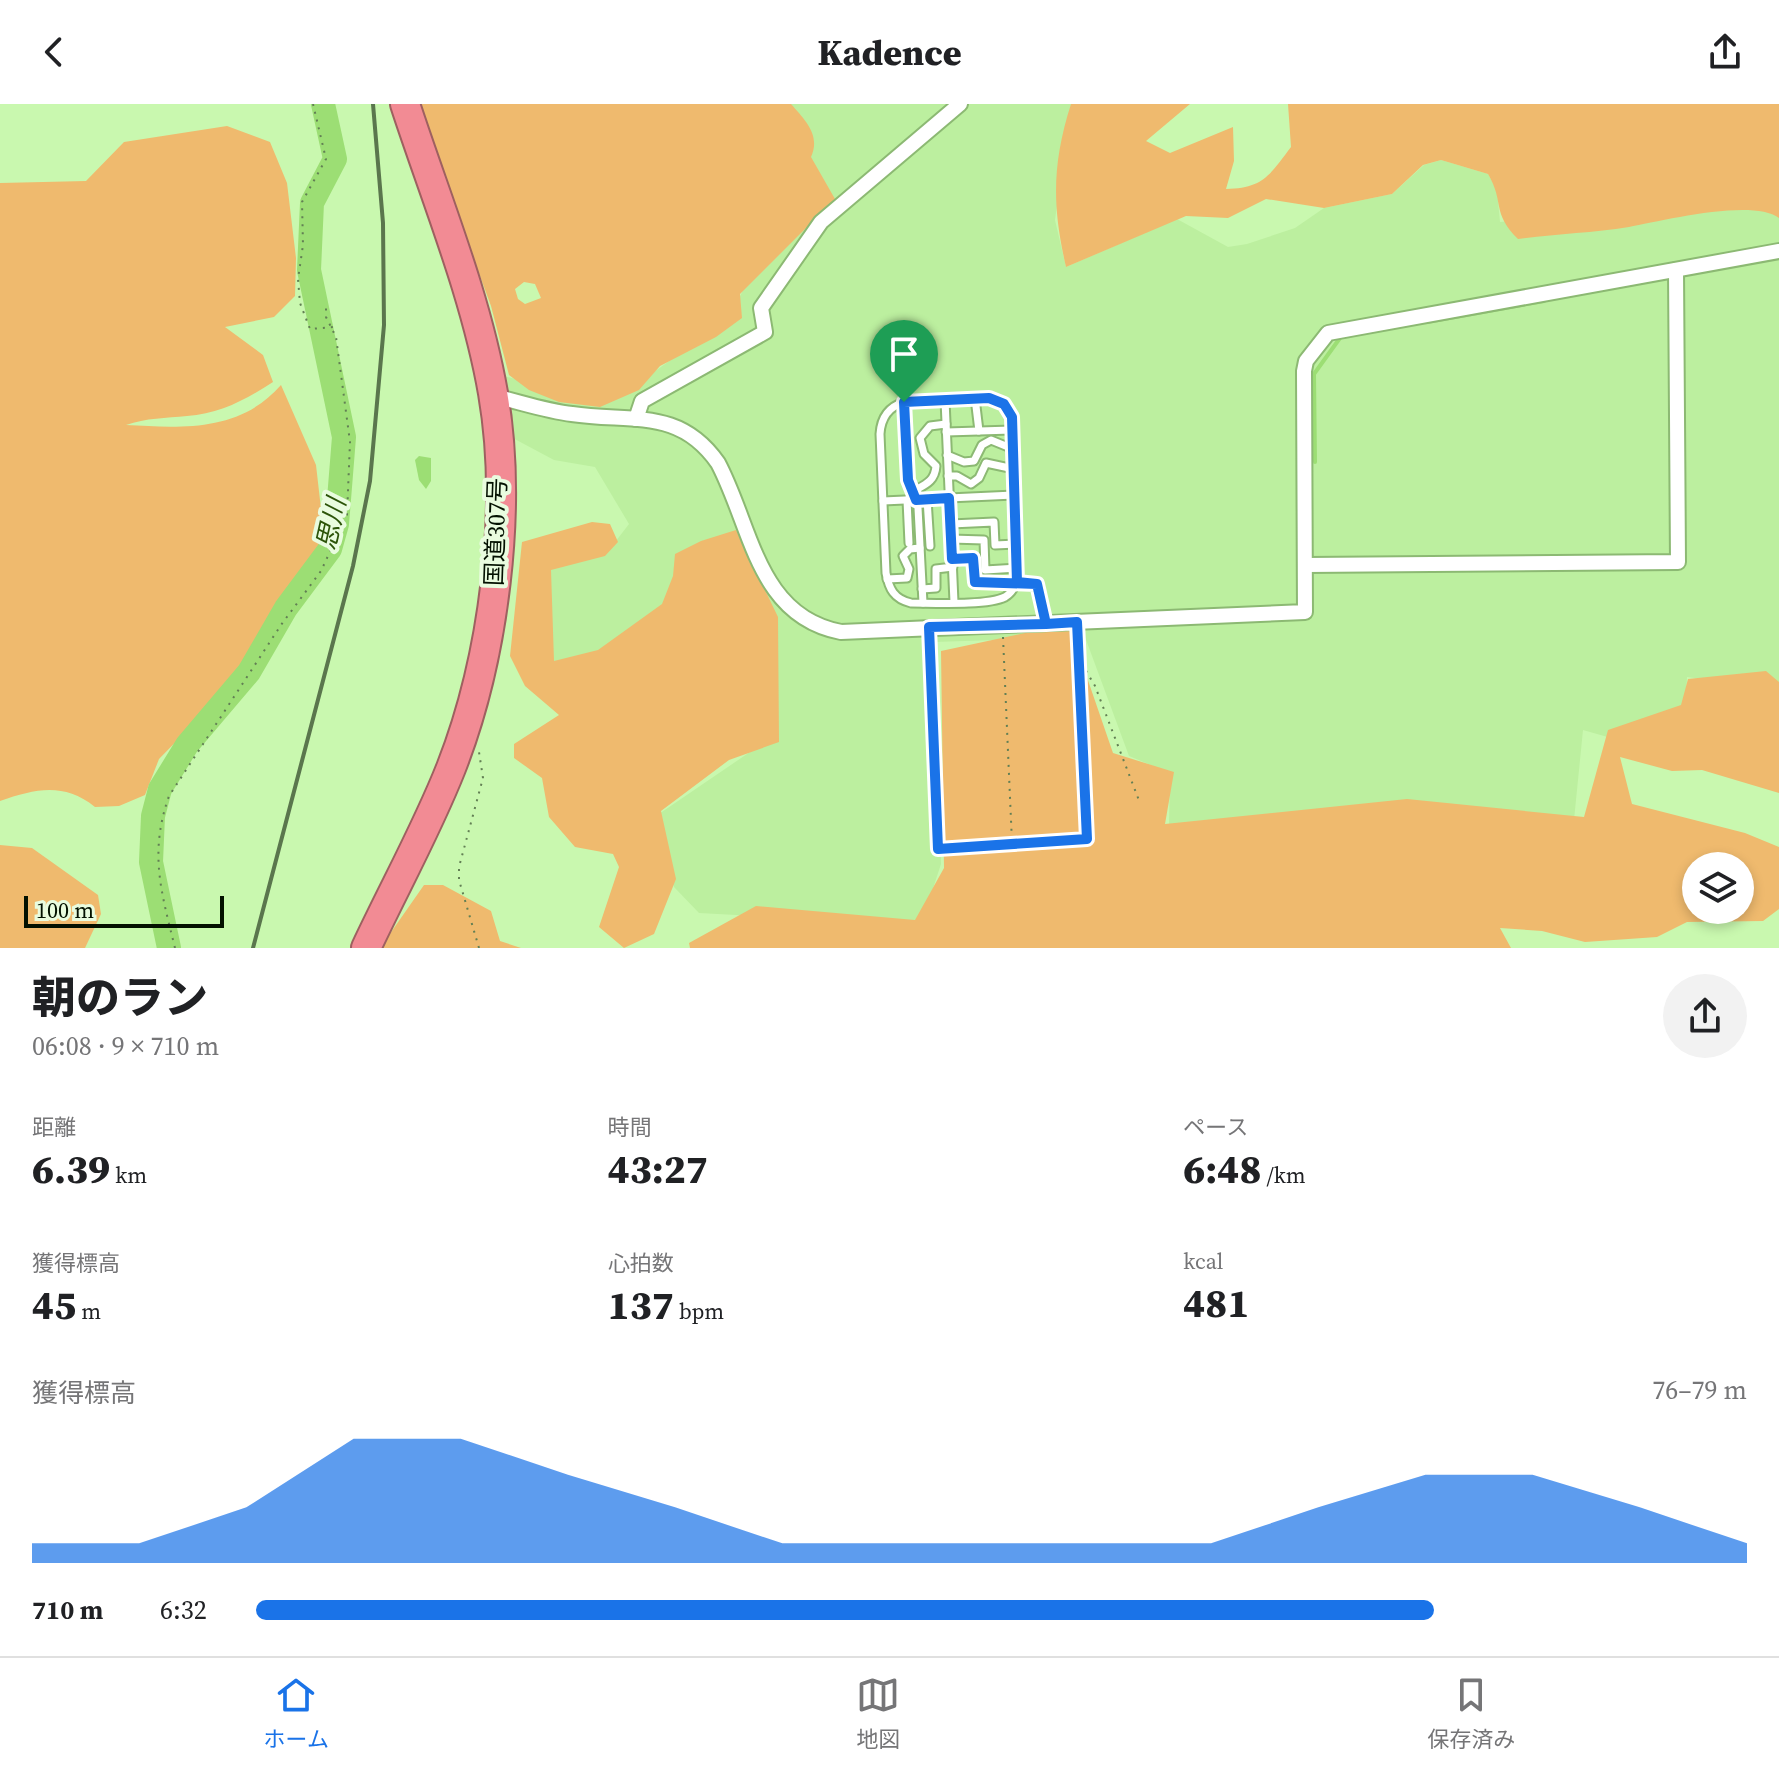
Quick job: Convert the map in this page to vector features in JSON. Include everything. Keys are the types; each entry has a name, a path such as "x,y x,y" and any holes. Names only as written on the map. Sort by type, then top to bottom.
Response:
{"highway":[{"name":"国道307号","path":"366,948 451,768 473,704 488,640 496,577 500,496 494,396 482,340 405,104"}],"street":[{"path":"636,419 642,401 765,332 761,308 821,222 960,104"},
{"path":"494,396 572,414 636,419 678,427 706,446 728,482 771,586 793,613 821,628 841,632 1305,612 1304,371 1306,361 1328,333 1779,251"},
{"path":"1306,565 1678,562 1676,270"}],"lane":[{"path":"975,398 979,431"},
{"path":"994,399 1004,404 1012,417 1018,568 1017,582 1010,593 1000,599 923,603 899,599 887,579 880,429 887,411 904,402 945,400 994,399"},
{"path":"945,400 954,602"},
{"path":"904,402 908,480 912,492 909,543"},
{"path":"912,492 929,483 936,475 936,466 924,454 920,438 930,426 979,431 1012,430"},
{"path":"947,455 964,462 974,461 982,445 991,440 1013,449"},
{"path":"948,476 957,476 971,484 979,478 986,463 1014,469"},
{"path":"883,501 1014,495"},
{"path":"927,499 930,546"},
{"path":"912,500 920,548 923,603"},
{"path":"951,524 994,522 995,545 1016,544"},
{"path":"929,527 940,527"},
{"path":"896,529 909,529"},
{"path":"951,539 984,540 985,570 1018,568"},
{"path":"887,579 907,578 909,569 903,556 910,549 920,548"},
{"path":"922,589 936,588 936,569 973,558 975,582 1037,584 1046,624"}],"path":[{"path":"313,104 326,159 302,202 303,245 298,279 300,303 310,329 333,327"},
{"path":"175,948 156,861 160,823 169,796 281,625 321,571 347,515 350,442 333,327 326,317 326,305"},
{"path":"929,627 938,849 1087,839 1077,622"},
{"path":"1003,625 1013,844"},
{"path":"1078,656 1095,686 1140,803"},
{"path":"478,745 483,778 459,867 459,880 479,948"}],"shaded area":[{"path":"417,104 791,104 810,128 814,142 811,157 835,199 740,294 742,318 716,337 660,366 639,390 600,407 559,402 529,390 509,375 491,306","holes":["524,282 535,284 541,298 525,304 518,299 515,289"]},
{"path":"785,104 1071,104 1055,220 1066,267 1177,219 1228,247 1247,244 1295,228 1324,208 1392,194 1424,165 1441,160 1488,174 1497,190 1500,222 1779,199 1779,689 1687,677 1685,715 1611,738 1583,730 1574,820 1169,827 1170,773 1129,756 1085,637 934,642 941,864 921,925 699,913 674,887 656,816 769,739 669,615 600,660 551,668 547,569 609,550 629,524 595,467 554,460 509,436 504,376 596,401 627,391 730,318 748,279"},
{"path":"1071,104 1190,104 1146,141 1170,153 1233,127 1234,161 1226,189 1257,183 1277,166 1291,147 1288,104 1779,104 1779,218 1766,212 1729,210 1615,229 1518,239 1504,222 1488,174 1441,160 1423,165 1392,194 1324,208 1266,199 1228,218 1186,216 1066,267 1058,224 1056,185 1060,146"},
{"path":"227,126 270,142 287,183 296,258 295,296 274,317 225,327 263,355 273,382 222,409 126,425 168,427 210,424 248,412 281,385 316,465 324,535 308,568 269,623 242,674 159,759 145,795 119,806 95,807 72,794 49,790 0,801 0,183 86,181 124,142"},
{"path":"419,456 431,458 431,481 426,489 419,480 415,460"},
{"path":"592,522 610,524 618,542 605,556 551,570 554,661 598,650 662,604 673,576 675,554 701,541 736,530 778,617 779,742 729,760 661,811 676,879 654,934 624,948 599,927 619,867 613,854 575,847 549,817 542,778 514,758 514,744 559,715 525,686 510,656 522,542"},
{"path":"1071,631 1113,753 1174,772 1165,824 1407,799 1584,817 1608,730 1681,705 1688,679 1766,671 1779,682 1779,793 1702,770 1672,771 1620,757 1632,804 1745,833 1779,847 1779,909 1763,921 1754,921 1754,852 1682,852 1683,924 1657,937 1585,942 1542,931 1500,928 1511,948 690,948 689,943 756,906 915,920 944,868 941,651 1025,633"},
{"path":"0,845 32,848 98,895 101,914 85,948 0,948"},
{"path":"424,885 443,885 491,911 500,941 521,948 380,948"}],"waterway":[{"name":"思川","path":"169,948 151,862 153,816 160,789 187,745 249,672 286,608 330,549 337,524 344,437 309,270 312,203 335,159 323,104"},
{"path":"1427,322 1544,301"},
{"path":"1315,462 1314,374 1340,338"}],"railway":[{"path":"253,948 353,566 370,481 384,325 383,223 373,104"}],"route":[{"path":"904,402 909,486 916,500 949,498 952,559 973,558 975,582 1037,584 1046,624 929,627 938,849 1087,839 1077,622 1046,624 1037,584 1017,582 1010,412 1004,404 989,398 904,402"}]}
